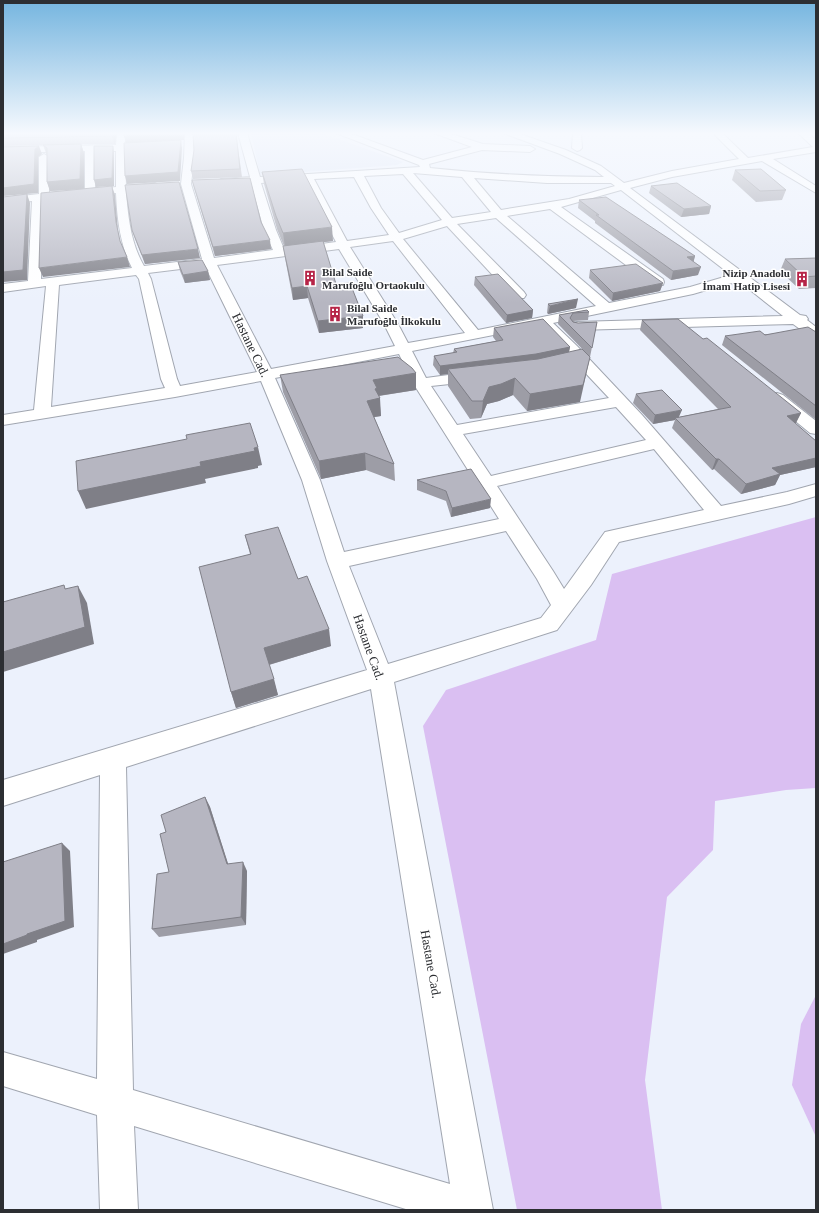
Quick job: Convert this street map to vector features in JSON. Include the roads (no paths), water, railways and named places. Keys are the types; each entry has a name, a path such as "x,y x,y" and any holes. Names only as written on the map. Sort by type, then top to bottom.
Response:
{"street":[{"path":"34,284 42,190"},
{"path":"3,202 115,190"},
{"path":"121,190 127,238 144,279 169,378 175,392"},
{"name":"Hastane Cad.","path":"182,190 209,262 266,375 311,480 337,561 381,676 474,1210"},
{"path":"259,190 270,230 280,253"},
{"path":"314,190 343,246 391,324 421,383 546,576 563,607"},
{"path":"366,190 376,208 396,236 474,335"},
{"path":"422,190 449,222 620,400 716,514"},
{"path":"477,190 498,214 606,308"},
{"path":"3,288 343,246 396,236 449,222 570,202 612,190"},
{"path":"632,190 649,207 816,334"},
{"path":"552,205 675,294"},
{"path":"3,420 175,392 474,335 547,324 606,308 693,290 725,280 742,278"},
{"path":"42,413 53,281"},
{"path":"656,298 683,323 701,337"},
{"path":"547,324 640,322 683,323 816,318"},
{"path":"566,362 582,360"},
{"path":"421,383 490,374"},
{"path":"767,390 816,429"},
{"path":"452,431 620,400"},
{"path":"486,483 657,443"},
{"path":"3,793 549,624 583,580 612,537 816,490"},
{"path":"337,561 511,523"},
{"path":"113,758 115,1102 119,1210"},
{"path":"3,1069 474,1210"}],"place":[{"name":"Bilal Saide Marufoğlu Ortaokulu","path":"310,278"},
{"name":"Nizip Anadolu İmam Hatip Lisesi","path":"802,279"},
{"name":"Bilal Saide Marufoğlu İlkokulu","path":"335,314"}]}
